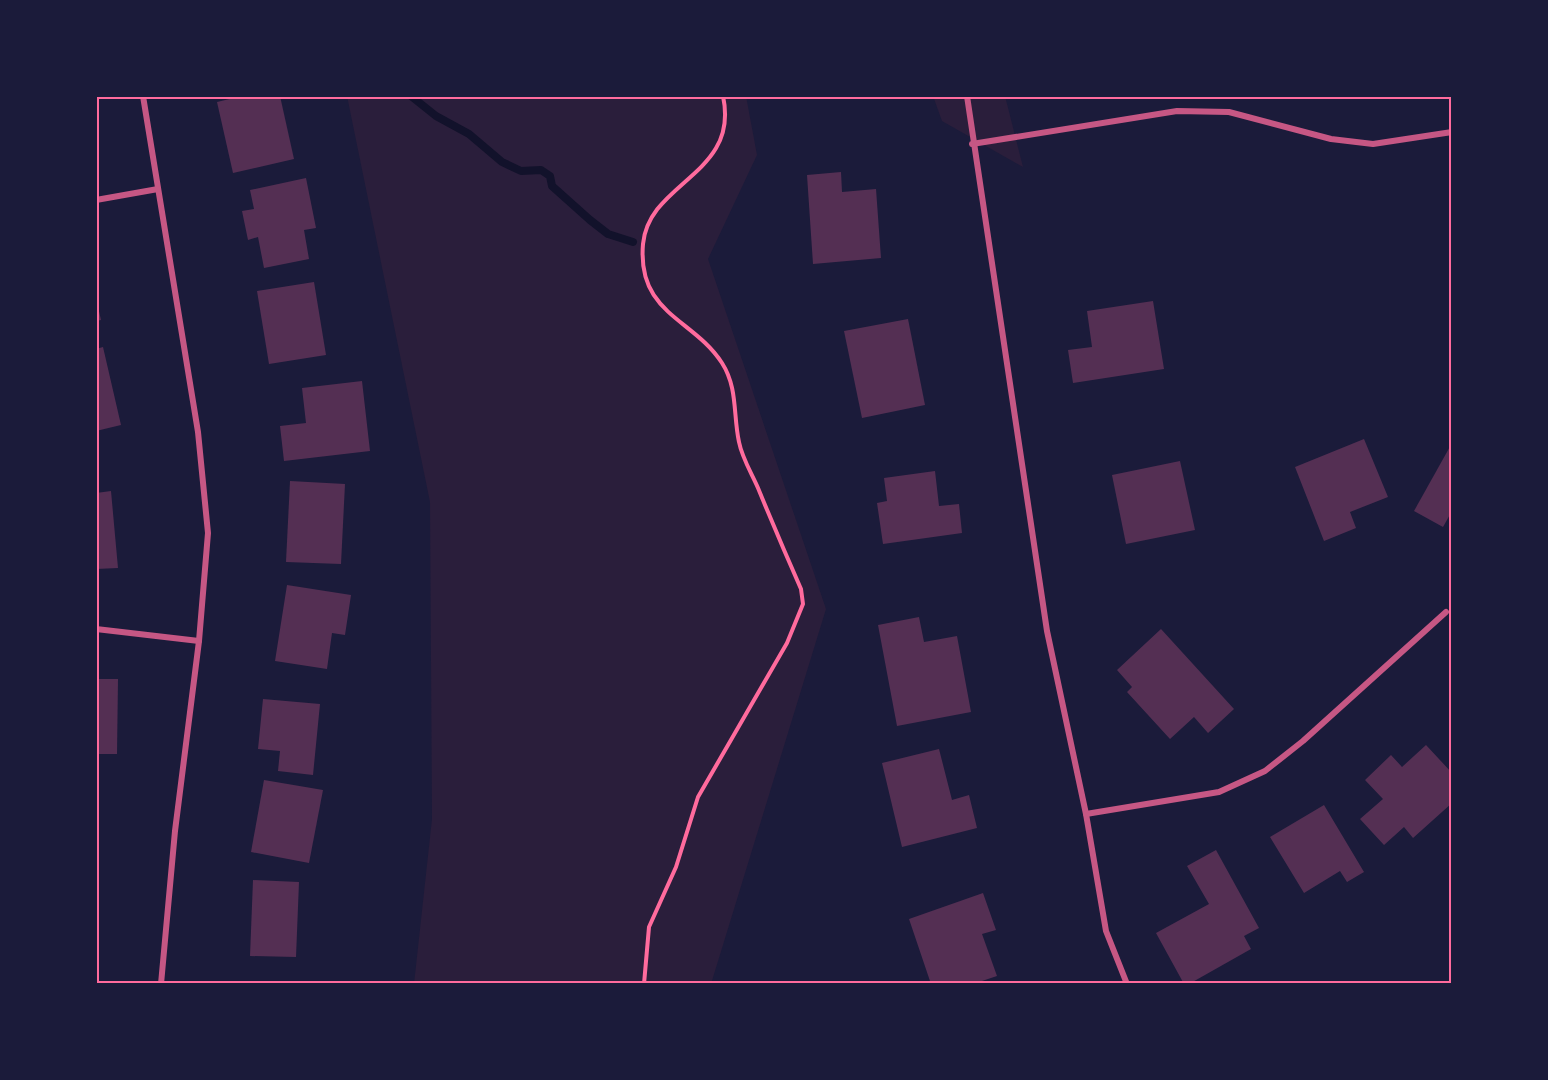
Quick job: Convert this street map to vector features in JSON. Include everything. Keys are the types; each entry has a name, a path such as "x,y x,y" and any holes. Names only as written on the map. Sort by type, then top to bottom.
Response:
{"street":[{"path":"143,96 198,432 208,533 199,641 175,831 161,984"},
{"path":"967,96 972,144 1047,631 1086,814 1106,931 1127,984"},
{"path":"972,144 1177,111 1229,112 1331,139 1373,144 1452,132"},
{"path":"96,200 158,189"},
{"path":"1086,814 1219,792 1265,771 1303,741 1446,612"},
{"path":"96,629 199,641"}],"path":[{"path":"644,984 650,927 676,867 698,797 787,643 803,604 801,589 739,443 734,390 724,366 713,350 669,315 653,295 645,272 643,241 649,225 664,202 714,155 720,142 725,106 723,96"}],"shaded area":[{"path":"347,96 746,96 757,155 708,259 826,609 711,984 414,984 432,819 430,502"},
{"path":"933,96 1005,96 1023,167 942,121"}],"building":[{"path":"242,96 280,96 294,159 233,173 217,102"},
{"path":"841,172 842,192 876,189 881,258 813,264 807,175"},
{"path":"306,178 316,228 304,230 309,259 264,268 258,237 248,240 242,211 254,209 250,190"},
{"path":"314,282 326,355 269,364 257,291"},
{"path":"96,298 101,320 96,321"},
{"path":"1153,301 1164,369 1073,383 1068,350 1092,347 1087,311"},
{"path":"908,319 925,405 862,418 844,331"},
{"path":"103,347 121,425 96,431 96,349"},
{"path":"362,381 370,451 284,461 280,426 306,423 302,388"},
{"path":"1364,439 1388,497 1350,512 1356,528 1324,541 1295,467"},
{"path":"1452,443 1452,511 1443,527 1414,511"},
{"path":"1180,461 1195,530 1126,544 1112,475"},
{"path":"935,471 939,506 959,504 962,533 883,544 877,503 887,501 884,478"},
{"path":"290,481 345,484 341,564 286,562"},
{"path":"111,491 118,568 96,569 96,493"},
{"path":"287,585 351,595 345,635 332,633 327,669 275,661"},
{"path":"919,617 924,642 957,636 971,712 897,726 878,625"},
{"path":"1161,629 1234,709 1208,733 1194,717 1170,739 1127,692 1132,687 1117,670"},
{"path":"96,679 118,679 117,754 96,754"},
{"path":"263,699 320,704 313,775 278,771 280,751 258,749"},
{"path":"1426,745 1452,773 1452,803 1413,838 1404,827 1384,845 1360,819 1383,799 1365,780 1391,755 1402,767"},
{"path":"939,749 952,800 969,795 977,828 902,847 882,763"},
{"path":"264,780 323,790 309,863 251,852"},
{"path":"1324,805 1364,872 1347,882 1340,871 1304,893 1270,837"},
{"path":"1216,850 1259,928 1244,936 1251,949 1189,984 1184,984 1156,933 1209,904 1187,866"},
{"path":"253,880 299,882 296,957 250,956"},
{"path":"983,893 996,930 982,934 997,976 973,984 931,984 909,919"}],"waterway":[{"path":"411,96 436,116 469,134 502,162 521,171 541,170 550,176 552,186 590,220 608,234 633,242"}]}
